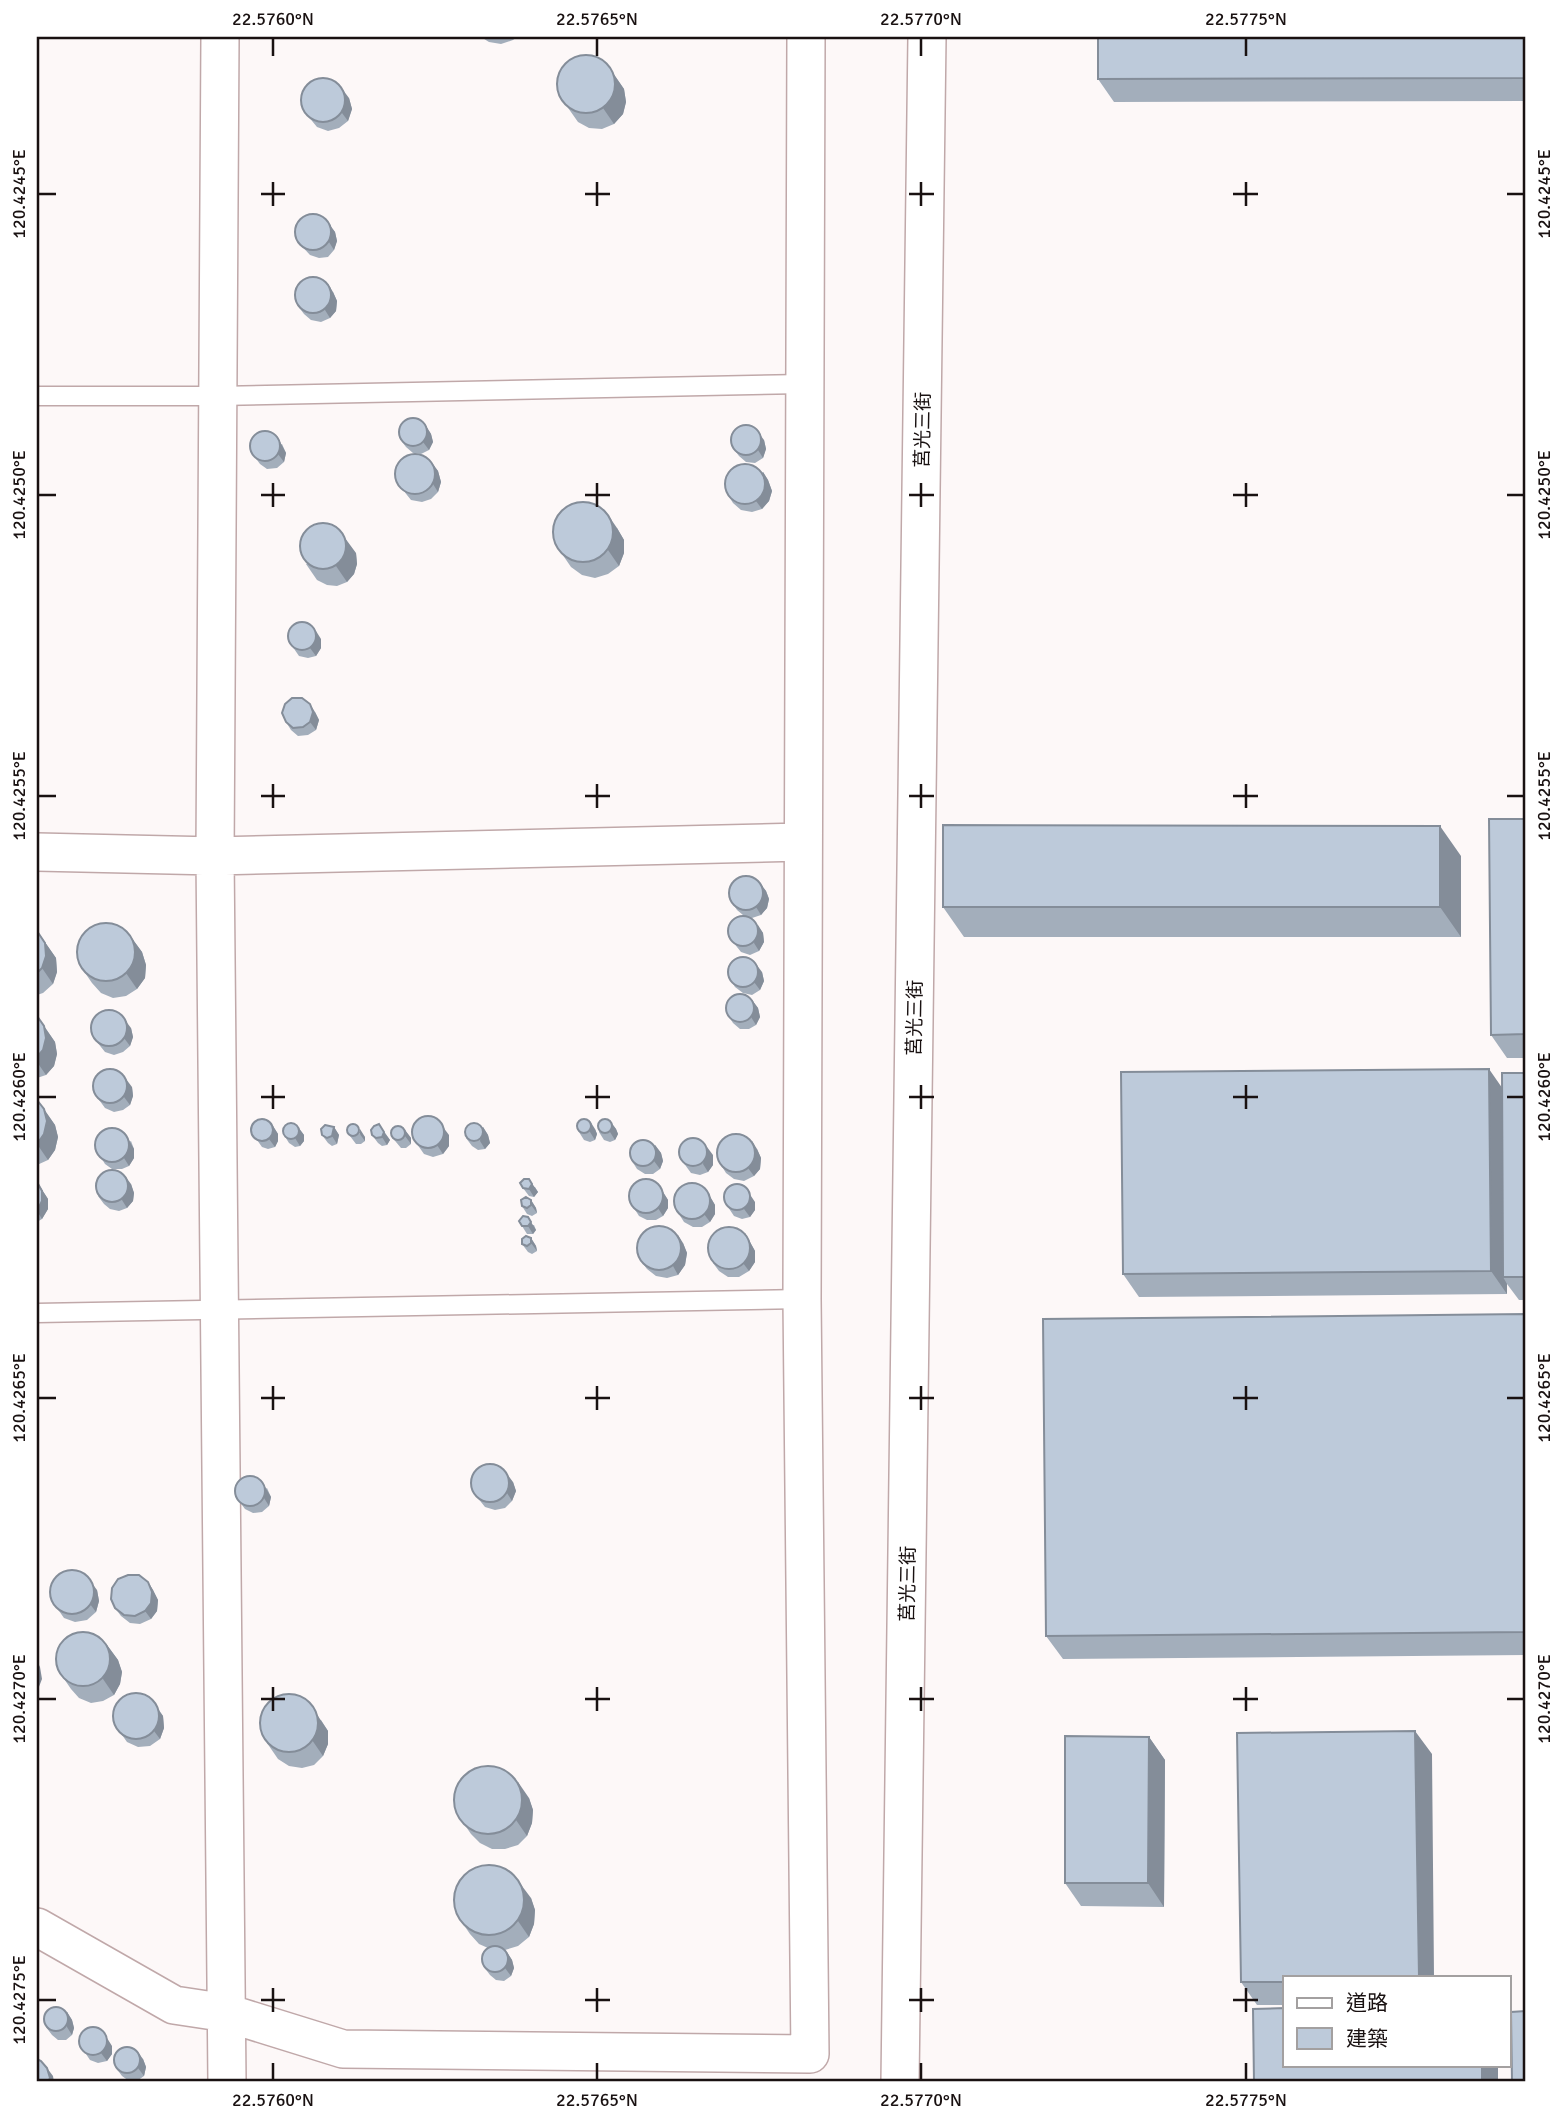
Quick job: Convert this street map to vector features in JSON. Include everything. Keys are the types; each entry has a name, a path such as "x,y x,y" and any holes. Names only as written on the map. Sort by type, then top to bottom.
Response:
{"street":[{"path":"220,37 215,856 227,2082"},
{"path":"37,1927 174,2005 227,2012 343,2049 810,2054 802,1298 806,37"},
{"name":"莒光三街","path":"900,2082 927,37"},
{"path":"37,852 215,856 802,842"}],"lane":[{"path":"37,396 218,396 804,384"},
{"path":"37,1312 219,1311 802,1298"}],"building":[{"path":"1098,37 1526,37 1526,78 1098,79"},
{"path":"586,55 597,57 610,68 615,84 613,95 602,108 586,113 575,111 562,100 557,84 559,73 570,60"},
{"path":"323,78 332,79 339,84 344,91 344,109 339,116 332,121 323,122 314,121 307,116 302,109 301,100 302,91 307,84 314,79"},
{"path":"313,214 325,220 331,232 325,244 313,250 301,244 295,232 301,220"},
{"path":"313,277 326,282 331,295 326,308 313,313 300,308 295,295 300,282"},
{"path":"413,418 423,422 427,432 423,442 413,446 403,442 399,432 403,422"},
{"path":"746,425 757,429 761,440 757,451 746,455 735,451 731,440 735,429"},
{"path":"265,431 271,432 279,440 279,452 271,460 265,461 259,460 251,452 250,446 251,440 259,432"},
{"path":"415,454 429,460 435,474 429,488 415,494 401,488 395,474 401,460"},
{"path":"745,464 753,465 759,470 764,476 764,492 759,498 753,503 745,504 737,503 731,498 726,492 725,484 726,476 731,470 737,465"},
{"path":"583,502 604,511 613,532 604,553 583,562 562,553 553,532 562,511"},
{"path":"323,523 340,529 346,546 340,563 323,569 306,563 300,546 306,529"},
{"path":"302,622 312,626 316,636 312,646 302,650 292,646 288,636 292,626"},
{"path":"292,698 302,698 310,704 313,712 310,722 303,727 293,728 282,713 285,704"},
{"path":"1489,819 1526,819 1526,1034 1491,1035"},
{"path":"943,825 1440,826 1440,907 943,907"},
{"path":"746,876 758,881 763,893 758,905 746,910 734,905 729,893 734,881"},
{"path":"743,916 754,920 758,931 754,942 743,946 732,942 728,931 732,920"},
{"path":"100,923 112,923 127,931 135,946 135,958 127,973 112,981 100,981 85,973 77,958 77,946 85,931"},
{"path":"37,931 45,943 46,956 37,973"},
{"path":"743,957 749,958 757,966 757,978 749,986 743,987 737,986 729,978 728,972 729,966 737,958"},
{"path":"740,994 750,998 754,1008 750,1018 740,1022 730,1018 726,1008 730,998"},
{"path":"109,1010 121,1016 127,1028 121,1040 109,1046 97,1040 91,1028 97,1016"},
{"path":"37,1016 44,1026 46,1038 43,1050 37,1057"},
{"path":"110,1069 122,1074 127,1086 122,1098 110,1103 98,1098 93,1086 98,1074"},
{"path":"1489,1069 1491,1271 1123,1274 1121,1072"},
{"path":"1502,1073 1526,1073 1526,1277 1503,1277"},
{"path":"37,1100 44,1109 47,1121 44,1134 37,1144"},
{"path":"428,1116 439,1121 444,1132 439,1143 428,1148 417,1143 412,1132 417,1121"},
{"path":"262,1119 270,1122 273,1130 270,1138 262,1141 254,1138 251,1130 254,1122"},
{"path":"581,1119 587,1119 591,1126 587,1133 581,1133 577,1129 577,1123"},
{"path":"602,1119 608,1119 612,1126 608,1133 602,1133 598,1129 598,1123"},
{"path":"291,1123 299,1131 291,1139 283,1131"},
{"path":"470,1123 478,1123 483,1132 481,1139 470,1141 465,1136 465,1128"},
{"path":"353,1124 359,1130 353,1136 347,1130"},
{"path":"379,1124 384,1132 382,1137 376,1138 371,1130"},
{"path":"325,1125 334,1127 332,1136 327,1138 322,1135 321,1129"},
{"path":"398,1126 403,1128 403,1138 398,1140 393,1138 391,1133 393,1128"},
{"path":"112,1128 124,1133 129,1145 124,1157 112,1162 100,1157 95,1145 100,1133"},
{"path":"736,1134 750,1139 755,1153 750,1167 736,1172 722,1167 717,1153 722,1139"},
{"path":"693,1138 703,1142 707,1152 703,1162 693,1166 683,1162 679,1152 683,1142"},
{"path":"643,1140 652,1144 656,1153 652,1162 643,1166 634,1162 630,1153 634,1144"},
{"path":"112,1170 124,1174 128,1186 124,1198 112,1202 100,1198 96,1186 100,1174"},
{"path":"529,1179 532,1184 529,1189 523,1188 520,1183"},
{"path":"646,1179 658,1184 663,1196 658,1208 646,1213 634,1208 629,1196 634,1184"},
{"path":"37,1182 42,1191 42,1201 37,1211"},
{"path":"692,1183 705,1188 710,1201 705,1214 692,1219 679,1214 674,1201 679,1188"},
{"path":"737,1184 746,1188 750,1197 746,1206 737,1210 728,1206 724,1197 728,1188"},
{"path":"526,1197 531,1200 531,1205 527,1208 522,1206 521,1200"},
{"path":"523,1216 528,1217 531,1222 528,1226 522,1226 519,1221"},
{"path":"659,1226 675,1232 681,1248 675,1264 659,1270 643,1264 637,1248 643,1232"},
{"path":"729,1227 744,1233 750,1248 744,1263 729,1269 714,1263 708,1248 714,1233"},
{"path":"526,1236 531,1238 531,1243 527,1246 522,1244 522,1239"},
{"path":"1526,1314 1526,1632 1046,1636 1043,1319"},
{"path":"490,1464 504,1469 509,1483 504,1497 490,1502 476,1497 471,1483 476,1469"},
{"path":"250,1476 256,1477 264,1485 264,1497 256,1505 250,1506 244,1505 236,1497 235,1491 236,1485 244,1477"},
{"path":"72,1570 87,1577 94,1592 87,1607 72,1614 57,1607 50,1592 57,1577"},
{"path":"139,1575 148,1582 152,1592 151,1603 145,1611 135,1616 124,1615 115,1608 111,1599 112,1588 118,1579"},
{"path":"83,1632 102,1640 110,1659 102,1678 83,1686 64,1678 56,1659 64,1640"},
{"path":"136,1693 152,1700 159,1716 152,1732 136,1739 120,1732 113,1716 120,1700"},
{"path":"289,1694 305,1699 313,1707 318,1723 313,1739 305,1747 289,1752 273,1747 265,1739 260,1723 265,1707 273,1699"},
{"path":"1415,1731 1419,1976 1283,1976 1283,1982 1241,1982 1237,1733"},
{"path":"1065,1736 1149,1737 1148,1883 1065,1883"},
{"path":"488,1766 501,1769 512,1776 519,1787 522,1800 519,1813 512,1824 501,1831 488,1834 475,1831 464,1824 457,1813 454,1800 457,1787 464,1776 475,1769"},
{"path":"489,1865 514,1875 524,1900 514,1925 489,1935 464,1925 454,1900 464,1875"},
{"path":"495,1946 504,1950 508,1959 504,1968 495,1972 486,1968 482,1959 486,1950"},
{"path":"56,2007 65,2010 68,2019 65,2028 56,2031 47,2028 44,2019 47,2010"},
{"path":"1283,2008 1283,2066 1482,2066 1482,2082 1254,2082 1253,2009"},
{"path":"1526,2011 1526,2082 1512,2082 1511,2012"},
{"path":"93,2027 103,2031 107,2041 103,2051 93,2055 83,2051 79,2041 83,2031"},
{"path":"127,2047 136,2051 140,2060 136,2069 127,2073 118,2069 114,2060 118,2051"},
{"path":"37,2059 47,2068 50,2078 48,2082 37,2082"}]}
